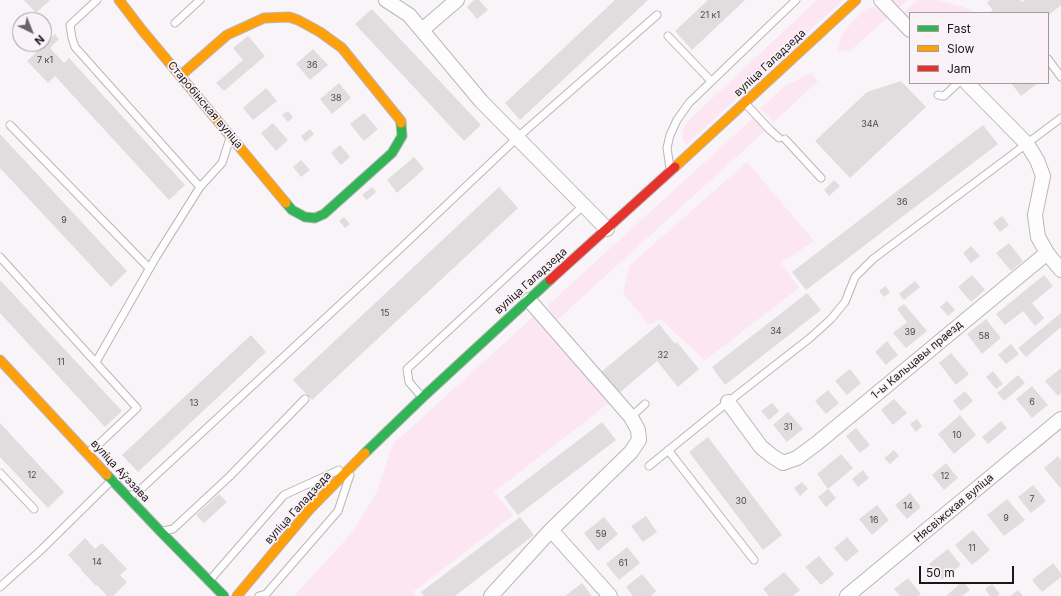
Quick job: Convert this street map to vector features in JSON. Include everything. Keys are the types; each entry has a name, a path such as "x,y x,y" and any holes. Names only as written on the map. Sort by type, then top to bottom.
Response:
{"street":[{"name":"Старобінская вуліца","path":"119,0 142,30 180,76 231,136 292,210 305,217 314,218 324,214 392,153 402,136 401,121 342,48 320,32 298,20 289,17 264,18 227,35 180,76"},
{"path":"386,0 409,15 481,101 607,229"},
{"path":"422,30 457,0"},
{"name":"вуліца Галадзеда","path":"237,596 309,510 354,463 422,398 856,0"},
{"path":"881,0 909,29"},
{"path":"968,84 1027,144 1037,160 1043,176 1035,215 1038,237 1061,270"},
{"name":"1-ы Кальцавы праезд","path":"728,402 761,447 772,456 783,463 797,458 816,444 1047,252"},
{"path":"491,596 551,530 631,452 639,440 638,430 631,417 529,300"},
{"name":"вуліца Аўэзава","path":"0,360 161,532 224,596"},
{"name":"Нясвіжская вуліца","path":"847,596 1061,419"},
{"path":"551,530 610,596"}],"lane":[{"path":"97,0 88,3 70,25 75,47 200,187"},
{"path":"175,23 200,0"},
{"path":"670,172 667,148 670,135 688,103 796,0"},
{"path":"128,497 142,488 401,248 518,137 657,15"},
{"path":"668,36 711,81"},
{"path":"1049,60 1061,77"},
{"path":"938,95 944,96 957,84"},
{"path":"745,102 770,130 782,139 821,178"},
{"path":"649,466 810,338 831,319 845,302 856,277 873,259 1061,118"},
{"path":"10,125 149,268"},
{"path":"96,362 156,256 200,187 222,163 231,136"},
{"path":"422,398 409,382 407,369 584,205"},
{"path":"0,257 137,408 99,444 87,452"},
{"path":"161,532 173,529 233,473 305,400"},
{"path":"631,417 645,404"},
{"path":"668,450 754,560"},
{"path":"209,581 284,495 354,463"},
{"path":"259,596 266,594 338,511 354,463"},
{"path":"0,473 34,509"},
{"path":"0,587 113,480"}],"shaded area":[{"path":"817,0 843,0 686,145 682,136 683,130 688,121"},
{"path":"891,0 908,0 896,10"},
{"path":"918,0 938,0 973,10 971,12 909,12 909,19 903,12"},
{"path":"873,7 888,17 849,52 838,50 842,34 867,8"},
{"path":"811,73 818,81 774,122 760,109 785,86"},
{"path":"753,118 766,130 557,320 547,306"},
{"path":"747,162 814,241 781,263 799,288 705,360 660,319 649,325 623,293 630,265"},
{"path":"534,316 609,403 494,492 513,515 413,592 416,596 294,596 350,535 376,494 393,444"}],"building":[{"path":"24,0 50,0 37,12 35,12"},
{"path":"474,0 479,0 488,10 477,19 467,7"},
{"path":"615,0 648,0 520,120 505,103"},
{"path":"708,0 745,0 692,50 675,31"},
{"path":"990,0 1020,0 1022,2 1025,0 1061,0 1061,5 1049,15 1049,12 990,12 993,10 987,3"},
{"path":"372,9 481,125 464,141 355,24"},
{"path":"55,34 59,39 52,46 52,37"},
{"path":"248,36 265,56 224,91 216,83 243,60 233,48"},
{"path":"313,49 328,65 310,80 296,64"},
{"path":"52,50 64,63 69,58 185,185 169,200 55,76 48,83 27,61 36,52 52,52"},
{"path":"901,81 926,107 850,178 815,141 867,92"},
{"path":"339,83 351,98 332,114 320,99"},
{"path":"1012,84 1037,84 1021,96"},
{"path":"266,88 277,101 253,120 243,108"},
{"path":"288,111 293,117 288,122 282,115"},
{"path":"364,113 378,129 364,141 350,124"},
{"path":"273,123 288,140 276,151 261,133"},
{"path":"983,125 998,144 806,290 792,272"},
{"path":"310,129 314,134 305,142 301,136"},
{"path":"0,134 127,271 111,287 0,168"},
{"path":"340,145 350,157 341,165 331,153"},
{"path":"414,157 424,169 397,193 387,180"},
{"path":"301,160 310,170 301,177 293,167"},
{"path":"834,180 840,186 829,196 824,190"},
{"path":"372,187 376,192 367,200 362,195"},
{"path":"499,187 518,208 312,400 293,380"},
{"path":"1002,216 1009,225 1000,232 993,223"},
{"path":"344,217 350,224 345,228 339,221"},
{"path":"1009,243 1023,261 1011,271 996,253"},
{"path":"971,246 980,256 971,263 963,253"},
{"path":"972,275 985,290 971,302 958,287"},
{"path":"1044,275 1053,286 1032,303 1044,318 1035,326 1023,311 1005,325 996,314"},
{"path":"0,280 122,411 105,427 0,313"},
{"path":"915,281 920,287 904,300 899,294"},
{"path":"885,286 890,292 884,297 879,291"},
{"path":"807,293 821,310 725,385 712,367"},
{"path":"947,301 955,310 948,316 940,307"},
{"path":"904,304 927,331 906,348 893,333 907,322 897,309"},
{"path":"1061,313 1061,327 1026,357 1018,348"},
{"path":"986,319 1001,338 982,354 967,334"},
{"path":"659,324 675,344 677,342 699,369 678,387 657,361 618,394 600,373"},
{"path":"251,335 266,352 138,472 122,455"},
{"path":"887,341 898,355 886,365 875,352"},
{"path":"1011,344 1019,354 1006,364 998,355"},
{"path":"951,353 969,374 956,385 939,363"},
{"path":"1061,368 1061,393 1058,396 1045,381"},
{"path":"850,369 861,383 847,395 835,381"},
{"path":"993,371 1003,384 996,389 986,377"},
{"path":"1018,375 1025,383 1004,401 997,393"},
{"path":"1032,386 1048,405 1032,418 1016,399"},
{"path":"828,390 839,403 826,414 815,401"},
{"path":"965,391 973,401 961,411 953,401"},
{"path":"894,399 907,413 893,425 881,410"},
{"path":"772,403 779,411 769,420 761,411"},
{"path":"788,412 803,429 787,442 773,425"},
{"path":"960,415 976,435 954,454 938,434"},
{"path":"917,419 922,426 916,432 910,424"},
{"path":"1001,421 1007,428 988,444 982,437"},
{"path":"602,422 616,440 518,515 504,497"},
{"path":"0,423 64,492 48,508 0,457"},
{"path":"856,428 870,445 860,453 846,436"},
{"path":"708,437 782,535 763,550 689,452"},
{"path":"894,450 899,456 890,464 884,458"},
{"path":"841,454 853,468 828,489 817,474"},
{"path":"1058,456 1061,460 1061,489 1044,468"},
{"path":"946,463 958,478 944,490 932,475"},
{"path":"863,470 869,478 858,487 852,479"},
{"path":"802,482 808,489 800,496 794,488"},
{"path":"1033,485 1046,501 1031,513 1018,497"},
{"path":"828,489 836,498 826,507 818,497"},
{"path":"910,493 921,507 907,519 895,505"},
{"path":"219,494 227,502 204,523 196,515"},
{"path":"1007,499 1025,520 1004,536 987,515"},
{"path":"877,505 889,520 872,535 859,519"},
{"path":"646,516 657,532 643,542 631,526"},
{"path":"520,517 534,535 455,596 424,596 421,592"},
{"path":"604,517 618,534 598,551 584,533"},
{"path":"973,530 990,550 972,565 955,545"},
{"path":"847,537 859,551 846,562 834,548"},
{"path":"85,538 95,549 102,543 127,569 120,575 127,582 113,596 107,596 97,585 96,586 68,555"},
{"path":"627,547 640,563 619,580 606,564"},
{"path":"948,549 961,565 942,580 929,564"},
{"path":"819,556 834,574 821,585 805,567"},
{"path":"1053,563 1061,573 1061,577 1042,592 1032,580"},
{"path":"784,572 800,590 793,596 769,596 763,589"},
{"path":"642,574 656,591 651,596 633,596 626,587"},
{"path":"908,578 921,594 918,596 900,596 894,589"},
{"path":"963,581 970,590 962,596 946,596"},
{"path":"582,583 592,596 565,596"},
{"path":"992,584 1000,594 997,596 990,596 985,589"},
{"path":"1018,590 1023,596 1010,596"}],"traffic: fast":[{"path":"286,203 292,210 305,217 315,218 324,214 392,153 402,136 401,123"},
{"path":"365,453 422,398 550,280"},
{"path":"107,475 224,596"}],"traffic: slow":[{"path":"119,0 142,30 286,203"},
{"path":"675,167 856,0"},
{"path":"180,76 227,35 264,18 289,17 298,20 320,32 342,48 401,121 401,123"},
{"path":"0,360 107,475"},
{"path":"237,596 309,510 365,453"}],"traffic: jam":[{"path":"550,280 675,167"}]}
